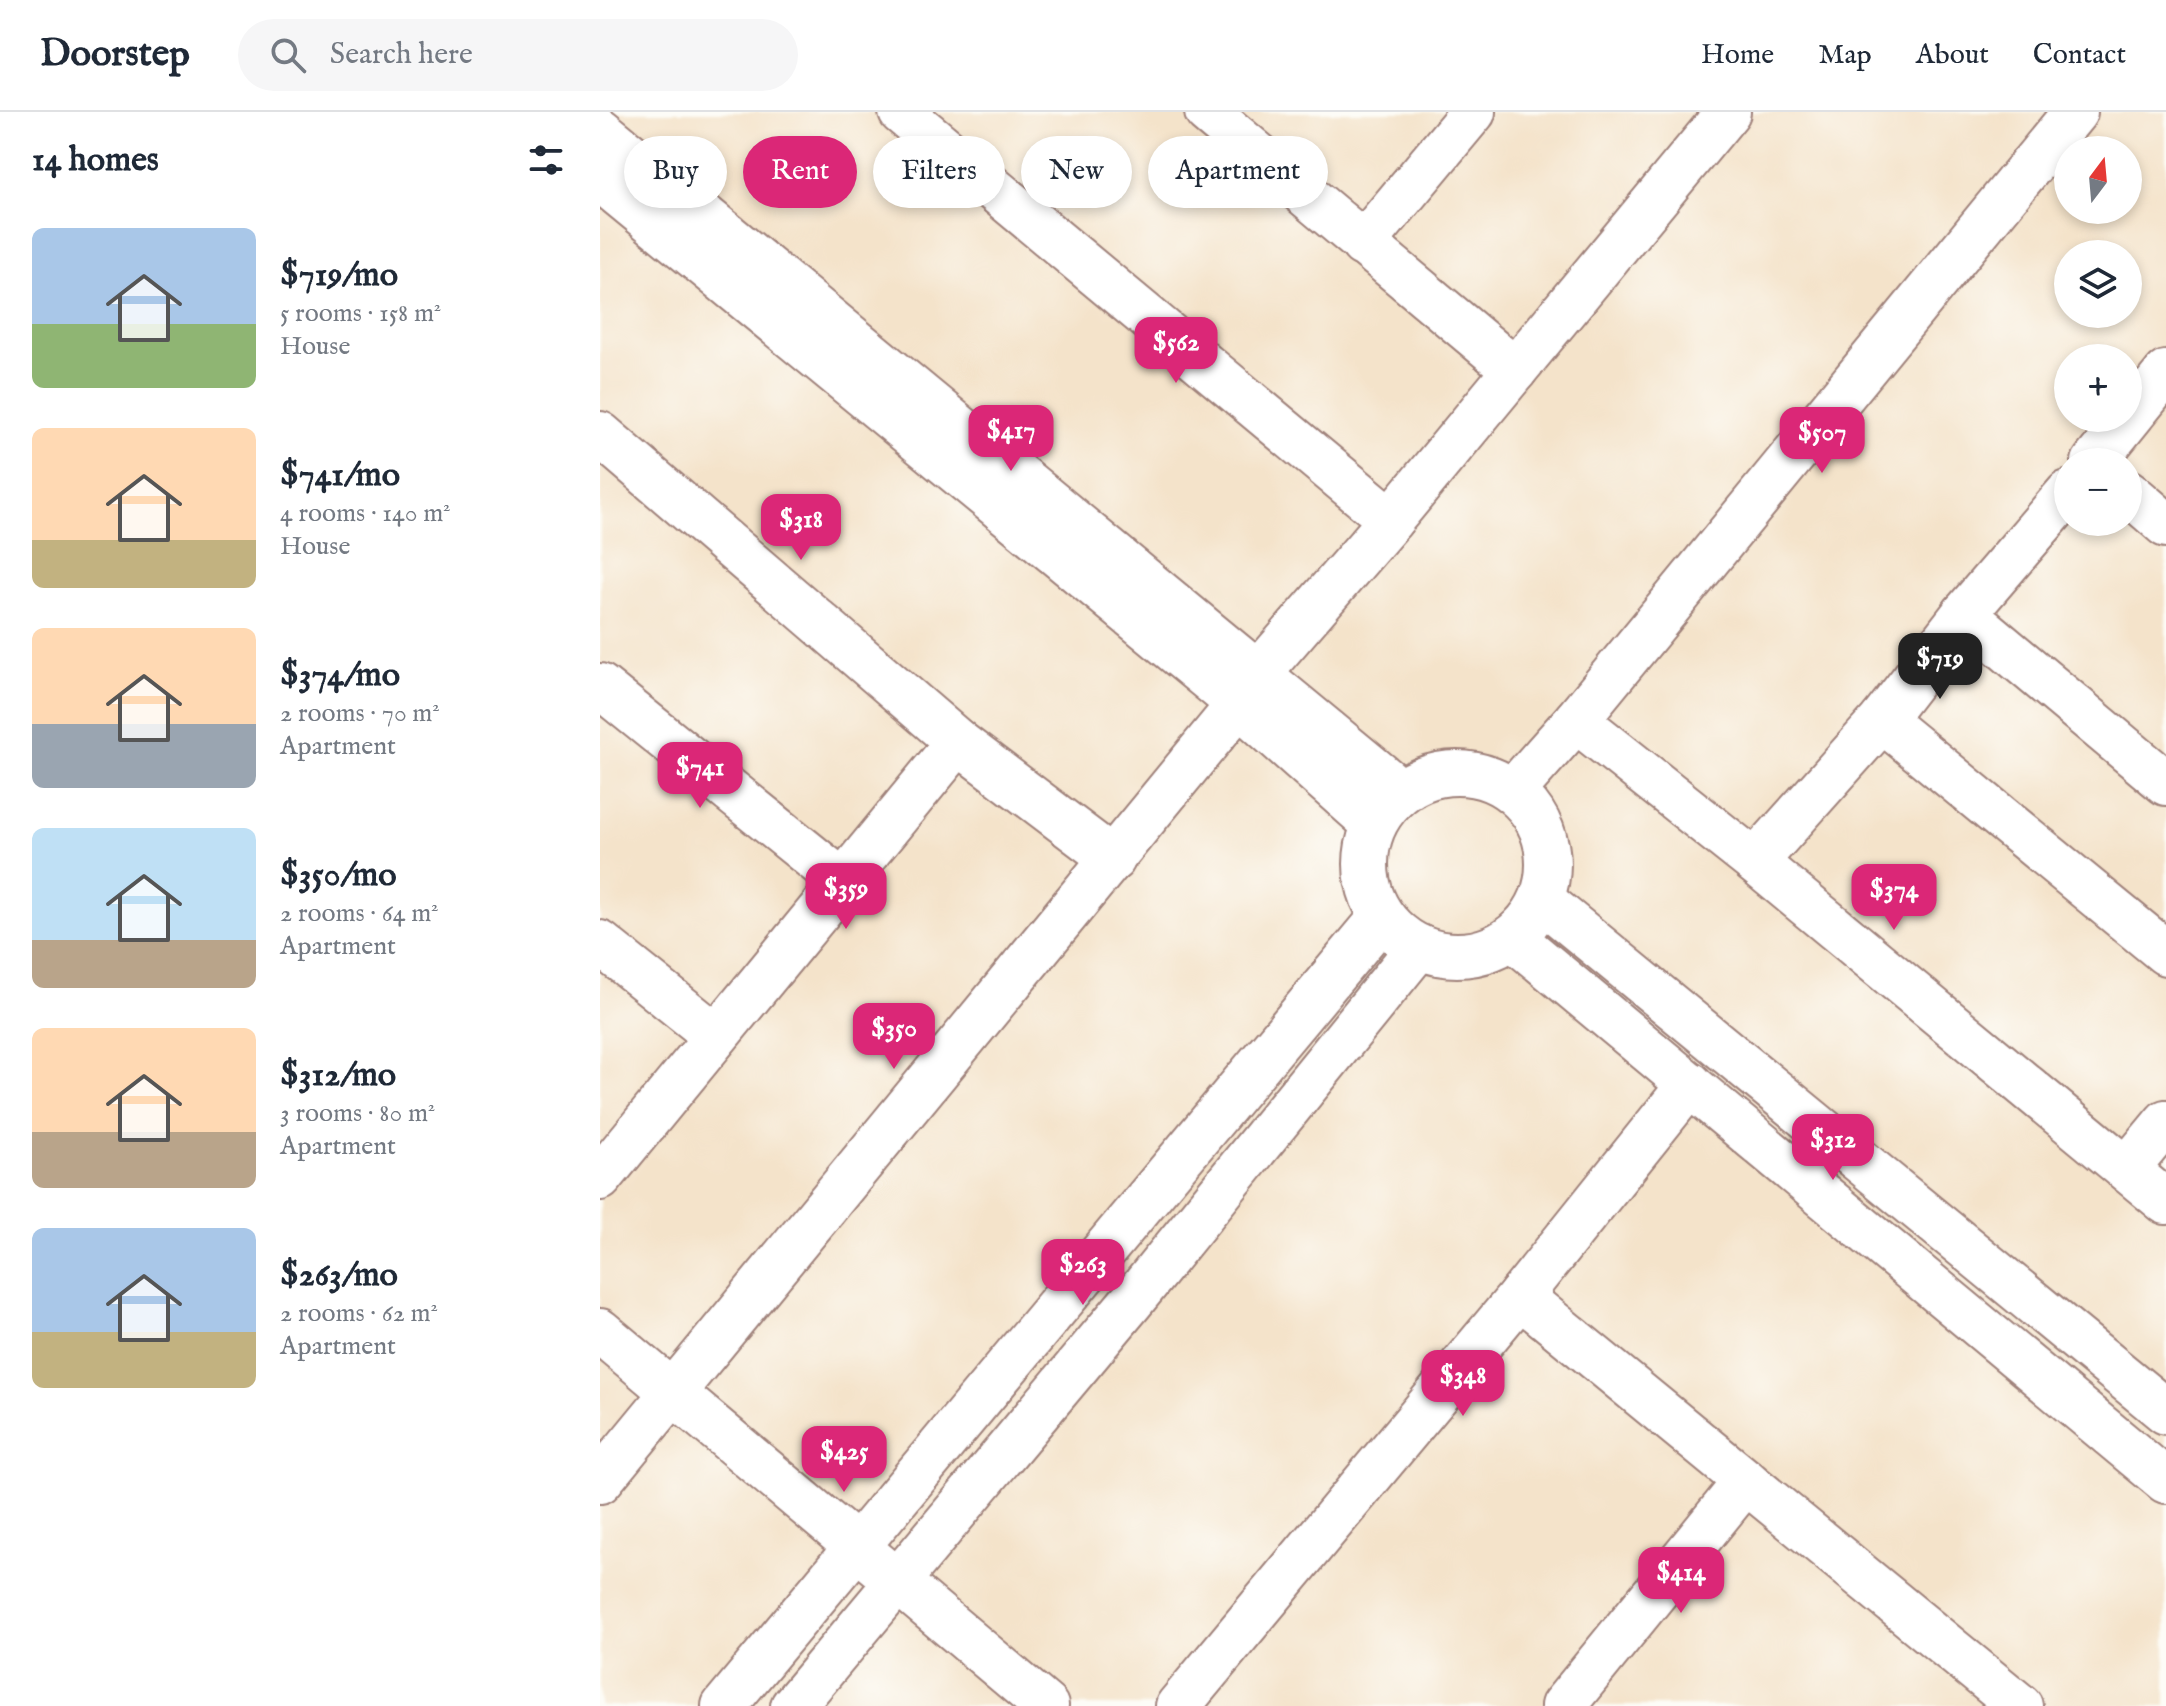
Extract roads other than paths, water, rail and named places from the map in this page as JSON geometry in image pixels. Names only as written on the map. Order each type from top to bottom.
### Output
[{"type":"street","points":[[901,112],[1391,520]]},
{"type":"street","points":[[1363,244],[1473,112]]},
{"type":"street","points":[[600,1481],[1113,859],[1249,689],[1728,112]]},
{"type":"street","points":[[1513,791],[1576,720],[2075,112]]},
{"type":"street","points":[[1214,114],[1363,244],[1515,370]]},
{"type":"street","points":[[600,130],[1387,808]]},
{"type":"street","points":[[600,179],[1249,689]]},
{"type":"street","points":[[2105,448],[2166,373]]},
{"type":"street","points":[[600,434],[958,742],[1113,859]]},
{"type":"street","points":[[2142,504],[2166,525]]},
{"type":"street","points":[[1755,862],[1882,720],[1964,614],[2054,509]]},
{"type":"street","points":[[1964,614],[2166,783]]},
{"type":"street","points":[[600,686],[843,882]]},
{"type":"street","points":[[1576,720],[1755,862],[2166,1202]]},
{"type":"street","points":[[1882,720],[2166,953]]},
{"type":"street","points":[[600,1178],[958,742]]},
{"type":"street","points":[[1456,772],[1487,777],[1513,791],[1531,808],[1542,829],[1548,852],[1548,876],[1542,900],[1529,920],[1512,937],[1491,949],[1467,955],[1442,954],[1405,939],[1382,917],[1371,895],[1365,872],[1367,847],[1387,808],[1427,777],[1456,772]]},
{"type":"street","points":[[1542,900],[2166,1412]]},
{"type":"street","points":[[724,1706],[1382,917]]},
{"type":"street","points":[[1512,937],[2166,1481]]},
{"type":"street","points":[[600,943],[716,1036]]},
{"type":"street","points":[[793,1706],[1132,1301],[1419,947]]},
{"type":"street","points":[[1178,1706],[1520,1296],[1690,1084]]},
{"type":"street","points":[[2127,1169],[2166,1122]]},
{"type":"street","points":[[1861,1226],[1896,1189]]},
{"type":"street","points":[[1520,1296],[2020,1706]]},
{"type":"street","points":[[600,1331],[1046,1706]]},
{"type":"street","points":[[1563,1706],[1746,1481]]}]
